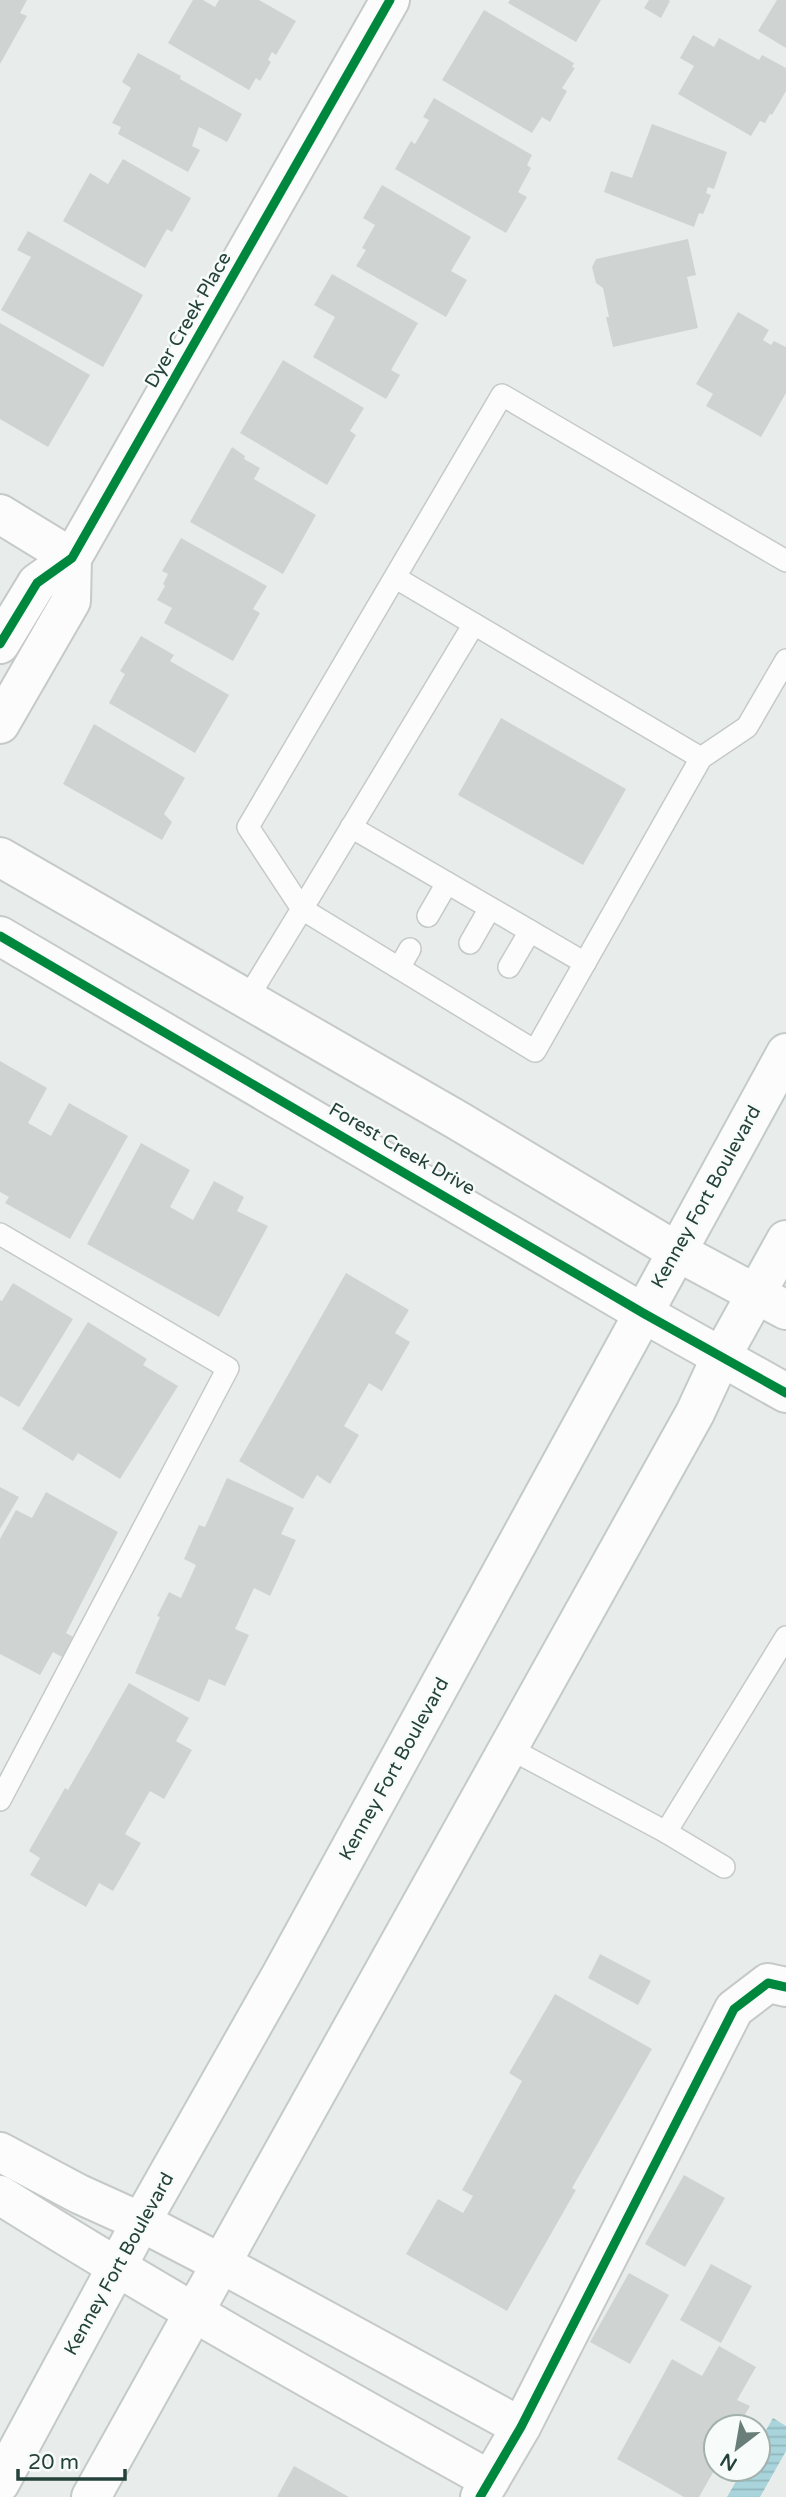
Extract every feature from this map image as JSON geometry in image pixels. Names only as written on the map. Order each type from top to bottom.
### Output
[{"type":"street","name":"Dyer Creek Place","points":[[0,644],[37,583],[72,558],[390,0]]},
{"type":"street","points":[[0,514],[72,558]]},
{"type":"street","name":"Dyer Creek Place","points":[[0,724],[71,601],[72,558]]},
{"type":"street","points":[[0,857],[677,1251],[771,1301]]},
{"type":"street","name":"Forest Creek Drive","points":[[0,936],[643,1313],[786,1393]]},
{"type":"street","name":"Kenney Fort Boulevard","points":[[0,2483],[141,2222],[281,1975],[786,1053]]},
{"type":"street","points":[[91,2497],[695,1413],[720,1357],[771,1301],[786,1240]]},
{"type":"street","points":[[0,2195],[116,2268],[485,2488],[521,2427],[734,2009],[768,1983],[786,1987]]},
{"type":"street","points":[[0,2152],[220,2263],[521,2427]]},
{"type":"lane","points":[[786,561],[502,395],[248,827],[302,909],[399,968],[446,984],[485,1008],[535,1051],[701,758],[747,727],[786,660]]},
{"type":"lane","points":[[396,578],[701,758]]},
{"type":"lane","points":[[247,999],[474,624]]},
{"type":"lane","points":[[352,827],[585,963]]},
{"type":"lane","points":[[428,916],[447,883]]},
{"type":"lane","points":[[470,943],[490,908]]},
{"type":"lane","points":[[509,967],[530,931]]},
{"type":"lane","points":[[399,968],[410,949]]},
{"type":"lane","points":[[0,1234],[228,1368],[0,1800]]},
{"type":"lane","points":[[666,1832],[786,1637]]},
{"type":"lane","points":[[507,1747],[666,1832],[724,1867]]},
{"type":"water","points":[[772,2420],[786,2426],[786,2451],[772,2476]]},
{"type":"water","points":[[735,2483],[768,2483],[760,2497],[727,2497]]},
{"type":"building","points":[[0,0],[27,0],[20,13],[27,16],[0,64]]},
{"type":"building","points":[[193,0],[203,0],[215,7],[219,0],[259,0],[296,21],[276,55],[272,52],[268,60],[271,62],[260,81],[256,78],[249,90],[168,43]]},
{"type":"building","points":[[510,0],[601,0],[576,42],[508,3]]},
{"type":"building","points":[[649,0],[670,1],[661,18],[644,8]]},
{"type":"building","points":[[777,0],[786,0],[786,48],[758,31]]},
{"type":"building","points":[[484,10],[574,63],[572,67],[575,68],[562,88],[567,91],[550,122],[542,117],[532,133],[442,80]]},
{"type":"building","points":[[693,35],[714,47],[719,38],[759,60],[762,55],[786,68],[786,91],[772,115],[770,114],[765,123],[760,121],[751,136],[678,94],[694,66],[680,58]]},
{"type":"building","points":[[138,53],[242,114],[227,142],[199,127],[192,146],[200,150],[188,172],[118,134],[121,127],[112,123],[131,88],[122,82]]},
{"type":"building","points":[[434,98],[532,155],[527,165],[531,168],[518,192],[527,197],[506,233],[395,169],[411,141],[415,144],[429,120],[423,117]]},
{"type":"building","points":[[652,124],[727,152],[714,189],[708,187],[706,193],[711,195],[703,214],[699,213],[694,227],[604,192],[611,171],[632,178]]},
{"type":"building","points":[[123,159],[191,198],[172,232],[167,229],[145,268],[63,221],[90,173],[108,184]]},
{"type":"building","points":[[382,185],[471,237],[451,271],[467,280],[446,317],[356,266],[366,250],[362,248],[375,225],[363,218]]},
{"type":"building","points":[[28,231],[143,295],[103,367],[1,310],[31,257],[17,250]]},
{"type":"building","points":[[688,239],[696,275],[687,277],[698,328],[613,347],[603,288],[596,283],[592,267],[596,259]]},
{"type":"building","points":[[332,274],[418,323],[391,370],[400,375],[386,399],[313,357],[335,317],[314,305]]},
{"type":"building","points":[[738,312],[769,330],[763,340],[771,345],[774,341],[786,347],[786,393],[761,437],[706,406],[713,394],[696,384]]},
{"type":"building","points":[[0,323],[90,375],[48,447],[0,419]]},
{"type":"building","points":[[283,360],[364,408],[350,431],[356,435],[327,485],[240,433]]},
{"type":"building","points":[[232,447],[245,456],[244,459],[260,468],[254,479],[316,515],[283,574],[190,522]]},
{"type":"building","points":[[181,538],[267,586],[253,609],[260,613],[233,661],[164,623],[172,608],[157,600],[168,574],[162,571]]},
{"type":"building","points":[[141,636],[174,655],[170,661],[229,695],[195,753],[109,703],[125,674],[120,671]]},
{"type":"building","points":[[501,718],[626,789],[583,865],[458,795]]},
{"type":"building","points":[[94,724],[185,778],[164,814],[172,822],[162,840],[63,784]]},
{"type":"building","points":[[0,1061],[47,1088],[28,1123],[51,1136],[69,1103],[128,1136],[70,1239],[5,1203],[9,1197],[0,1192]]},
{"type":"building","points":[[141,1143],[190,1170],[170,1207],[193,1220],[214,1181],[244,1197],[237,1211],[268,1226],[219,1317],[87,1244]]},
{"type":"building","points":[[346,1273],[409,1310],[395,1333],[410,1342],[382,1391],[369,1383],[344,1426],[359,1435],[330,1484],[317,1475],[303,1499],[239,1461]]},
{"type":"building","points":[[13,1283],[73,1319],[19,1407],[0,1396],[0,1300],[2,1301]]},
{"type":"building","points":[[88,1322],[147,1359],[143,1365],[178,1386],[120,1479],[78,1453],[73,1461],[22,1429]]},
{"type":"building","points":[[227,1478],[294,1508],[281,1534],[296,1540],[270,1596],[254,1588],[235,1629],[249,1635],[225,1686],[209,1679],[199,1702],[135,1673],[169,1592],[181,1598],[196,1565],[184,1559],[199,1525],[205,1527]]},
{"type":"building","points":[[0,1487],[19,1497],[0,1529]]},
{"type":"building","points":[[46,1492],[118,1532],[66,1633],[75,1638],[64,1658],[53,1652],[40,1675],[0,1654],[0,1539],[16,1510],[32,1518]]},
{"type":"building","points":[[129,1683],[189,1718],[176,1741],[192,1750],[164,1799],[150,1791],[125,1834],[141,1843],[113,1891],[99,1883],[86,1907],[30,1875],[40,1858],[29,1851],[65,1788],[68,1790]]},
{"type":"building","points":[[600,1954],[651,1981],[638,2005],[588,1978]]},
{"type":"building","points":[[555,1994],[652,2049],[572,2188],[576,2190],[507,2311],[406,2254],[438,2199],[463,2213],[473,2196],[462,2190],[522,2081],[509,2073]]},
{"type":"building","points":[[684,2175],[725,2198],[685,2267],[645,2244]]},
{"type":"building","points":[[711,2264],[752,2286],[721,2343],[680,2320]]},
{"type":"building","points":[[629,2273],[669,2295],[630,2364],[590,2342]]},
{"type":"building","points":[[719,2346],[756,2367],[737,2400],[750,2406],[746,2413],[702,2413],[702,2483],[707,2483],[699,2497],[684,2497],[617,2459],[672,2359],[702,2376]]},
{"type":"building","points":[[294,2466],[349,2497],[277,2497]]},
{"type":"cycle path","points":[[0,644],[37,583],[72,558],[390,0]]},
{"type":"cycle path","points":[[0,936],[643,1313],[786,1393]]},
{"type":"cycle path","points":[[480,2497],[521,2427],[734,2009],[768,1983],[786,1987]]}]
